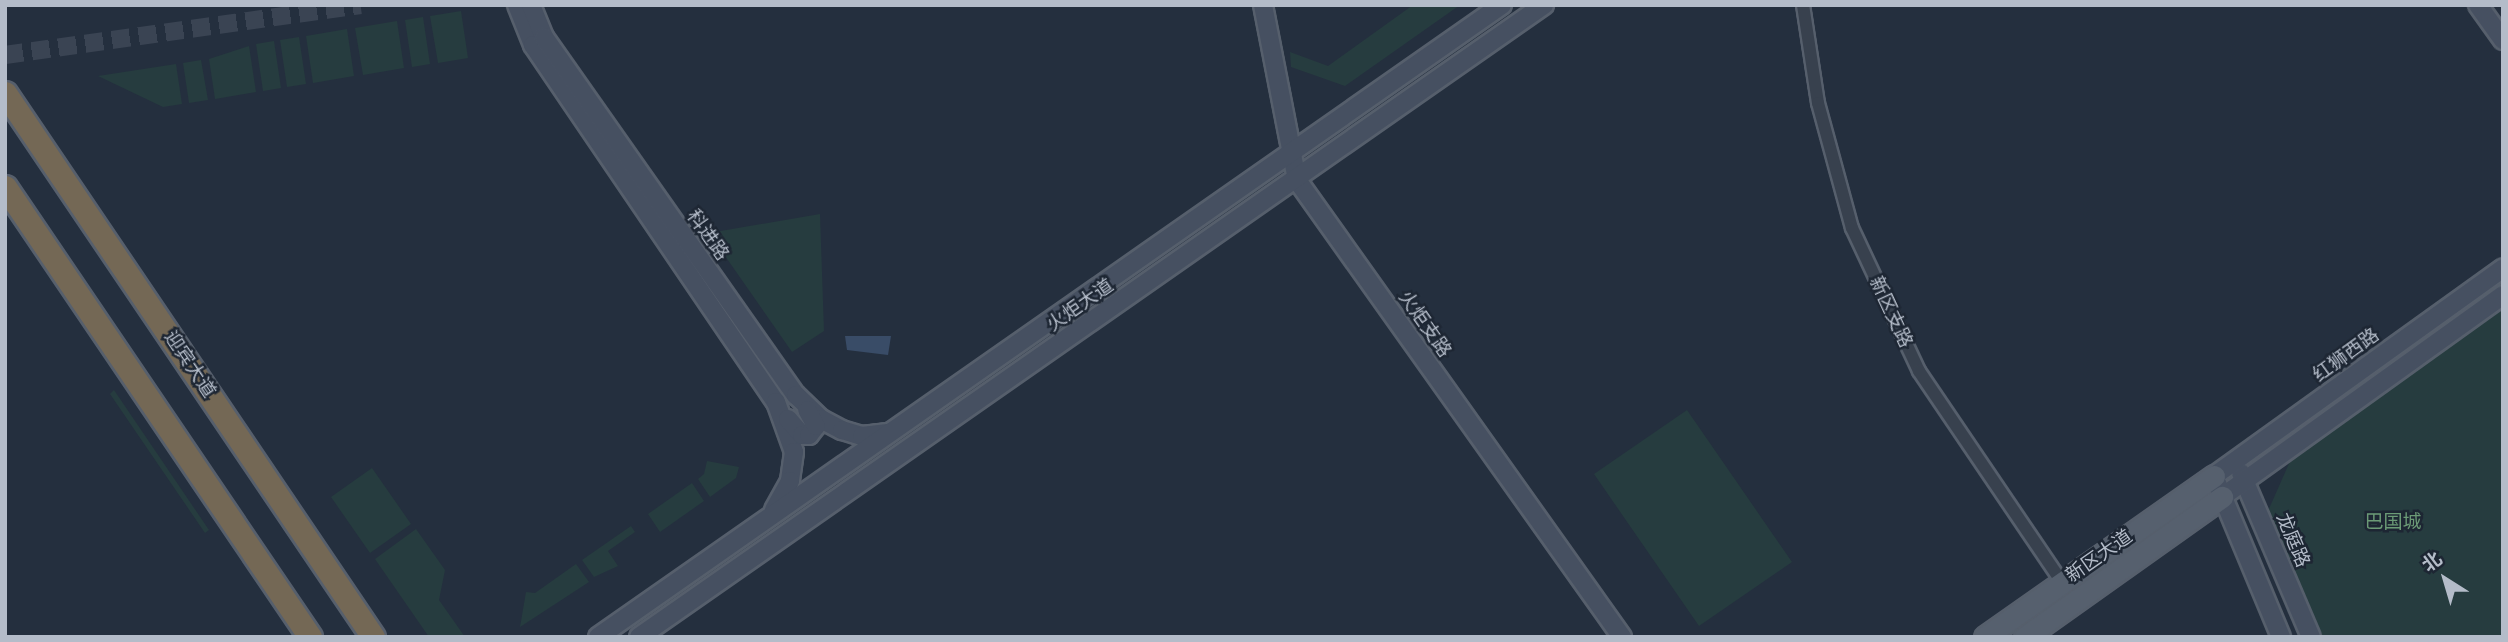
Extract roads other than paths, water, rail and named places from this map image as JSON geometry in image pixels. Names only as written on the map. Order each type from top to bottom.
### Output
[{"type":"highway","name":"迎宾大道","points":[[5,93],[369,633]]},
{"type":"highway","points":[[5,187],[306,633]]},
{"type":"main road","points":[[517,5],[533,45],[776,402],[806,436],[816,426],[803,403]]},
{"type":"main road","name":"科进路","points":[[531,5],[544,37],[803,403],[821,419],[852,434],[891,432]]},
{"type":"main road","name":"火炬支路","points":[[1263,5],[1297,180],[1622,637]]},
{"type":"main road","name":"火炬大道","points":[[598,637],[1502,5]]},
{"type":"main road","name":"火炬大道","points":[[639,637],[1544,5]]},
{"type":"main road","points":[[2478,5],[2503,40]]},
{"type":"main road","name":"红狮西路","points":[[2214,476],[2503,268]]},
{"type":"main road","points":[[2222,496],[2503,295]]},
{"type":"main road","points":[[769,518],[785,494],[793,467],[791,438],[776,402]]},
{"type":"main road","name":"龙庭路","points":[[2235,460],[2311,637]]},
{"type":"main road","points":[[2214,476],[2281,637]]},
{"type":"main road","name":"新区大道","points":[[1985,637],[2214,476]]},
{"type":"main road","name":"新区大道","points":[[2025,637],[2222,496]]},
{"type":"street","name":"新区支路","points":[[1803,5],[1818,103],[1852,228],[1919,371],[2062,582]]},
{"type":"water","points":[[845,336],[891,336],[888,355],[847,350]]},
{"type":"tunnel","points":[[5,55],[360,5]]},
{"type":"park label","name":"巴国城","points":[[2393,522]]}]
